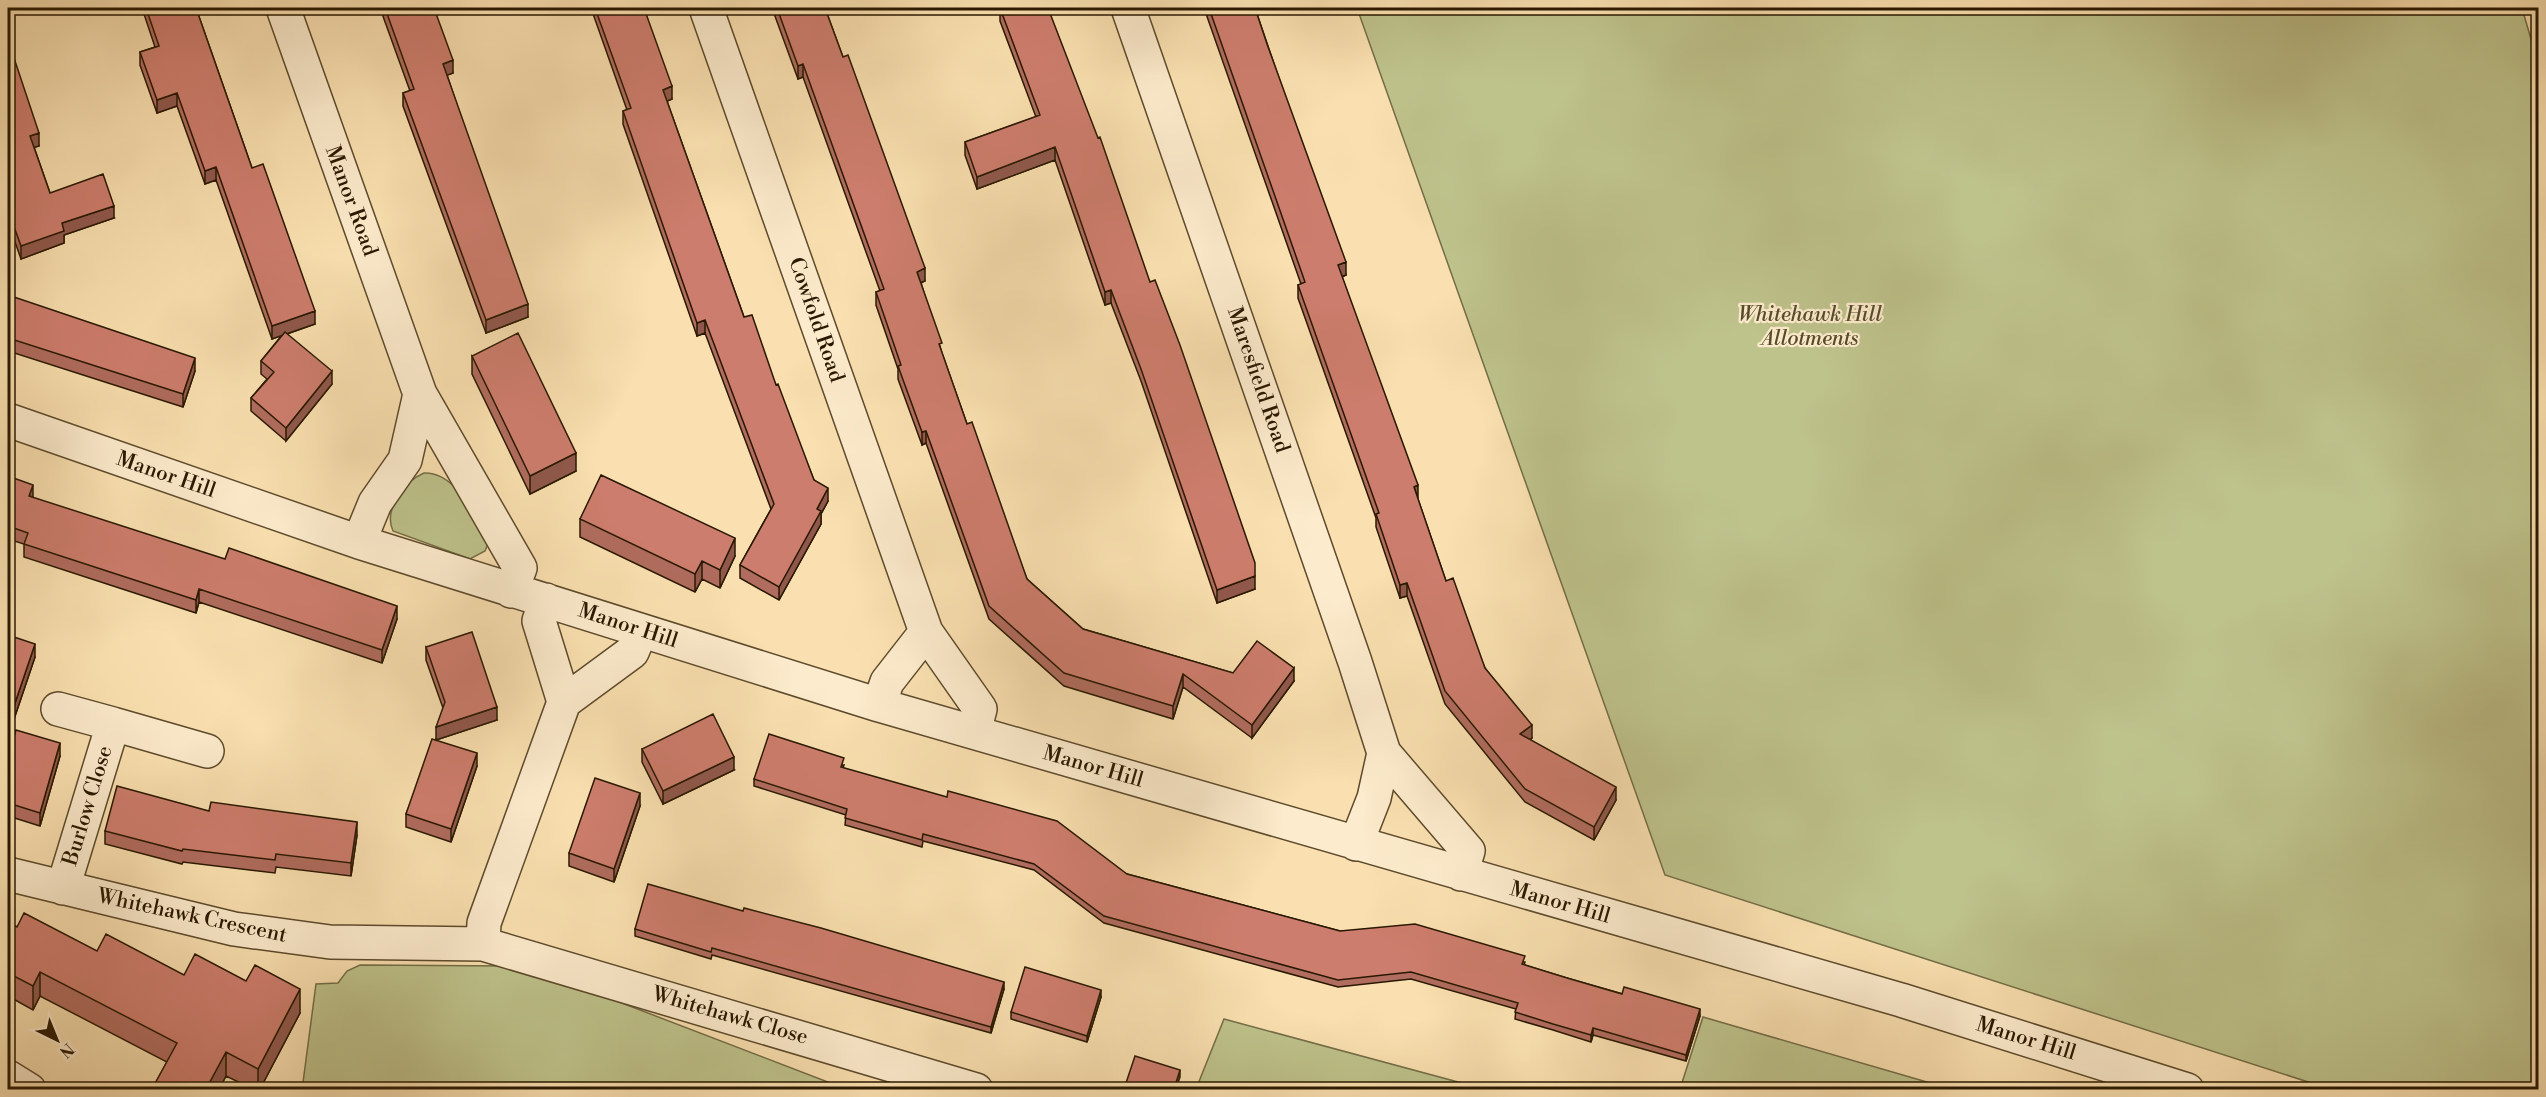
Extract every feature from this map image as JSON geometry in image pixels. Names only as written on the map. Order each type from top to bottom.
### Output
[{"type":"street","name":"Manor Road","points":[[283,8],[420,394],[520,568],[511,591]]},
{"type":"street","name":"Cowfold Road","points":[[706,8],[926,632],[980,709],[974,732]]},
{"type":"street","name":"Maresfield Road","points":[[1128,8],[1384,753],[1468,851],[1461,874]]},
{"type":"street","points":[[359,542],[375,503],[405,460],[420,394]]},
{"type":"street","name":"Manor Hill","points":[[8,420],[359,542],[879,705],[1901,1000],[2187,1089]]},
{"type":"street","points":[[546,600],[539,621],[564,702]]},
{"type":"street","points":[[483,944],[484,923],[564,702],[632,652],[640,631]]},
{"type":"street","points":[[879,705],[887,682],[926,632]]},
{"type":"street","name":"Burlow Close","points":[[58,709],[207,751]]},
{"type":"street","name":"Burlow Close","points":[[63,888],[113,724]]},
{"type":"street","points":[[1356,844],[1374,798],[1384,753]]},
{"type":"street","name":"Whitehawk Crescent","points":[[8,874],[234,929],[292,938],[330,942],[483,944]]},
{"type":"street","name":"Whitehawk Close","points":[[483,944],[976,1089]]},
{"type":"street","points":[[8,1077],[29,1089]]},
{"type":"green space","name":"Whitehawk Hill Allotments","points":[[1357,8],[2522,8],[2533,46],[2538,44],[2538,1089],[2330,1089],[1665,875]]},
{"type":"green space","points":[[424,473],[435,474],[445,479],[462,496],[487,536],[485,551],[470,559],[393,531],[391,514],[393,505],[403,489]]},
{"type":"green space","points":[[360,965],[512,966],[541,972],[846,1089],[302,1090],[316,984],[338,983],[347,971]]},
{"type":"green space","points":[[1703,1017],[1951,1089],[1680,1089]]},
{"type":"green space","points":[[1224,1019],[1484,1089],[1196,1089]]},
{"type":"building","points":[[146,8],[196,8],[252,168],[263,164],[315,311],[272,326],[216,167],[205,171],[177,93],[157,100],[140,52],[159,46]]},
{"type":"building","points":[[385,8],[434,8],[453,60],[443,64],[528,304],[486,320],[403,93],[414,89]]},
{"type":"building","points":[[595,8],[644,8],[672,86],[663,90],[744,317],[752,315],[776,385],[778,384],[814,480],[828,488],[817,509],[821,511],[779,587],[740,565],[774,504],[705,320],[697,323],[623,111],[631,108]]},
{"type":"building","points":[[777,8],[825,8],[843,57],[848,55],[925,268],[917,272],[942,343],[939,344],[967,424],[972,422],[1027,579],[1083,629],[1233,673],[1257,641],[1294,668],[1252,725],[1183,674],[1173,706],[1064,673],[989,606],[926,431],[922,432],[898,366],[901,365],[876,292],[884,289],[803,64],[798,66]]},
{"type":"building","points":[[1000,8],[1048,8],[1098,138],[1100,137],[1150,282],[1155,280],[1180,345],[1255,563],[1255,576],[1217,590],[1141,369],[1111,290],[1105,292],[1055,147],[977,177],[965,142],[1040,115]]},
{"type":"building","points":[[1209,8],[1255,8],[1346,262],[1338,265],[1418,485],[1414,487],[1446,581],[1453,578],[1485,668],[1532,725],[1520,734],[1616,787],[1594,827],[1525,789],[1445,691],[1407,583],[1400,585],[1376,514],[1379,513],[1298,285],[1305,282]]},
{"type":"building","points":[[8,40],[39,133],[30,136],[50,193],[103,174],[114,206],[62,223],[64,231],[21,246],[8,210]]},
{"type":"building","points":[[8,295],[195,358],[183,394],[8,338]]},
{"type":"building","points":[[285,332],[332,371],[286,428],[251,398],[274,372],[261,361]]},
{"type":"building","points":[[518,333],[576,453],[530,476],[472,356]]},
{"type":"building","points":[[601,475],[735,538],[720,570],[702,561],[695,574],[580,519]]},
{"type":"building","points":[[8,476],[33,485],[29,496],[225,559],[229,548],[397,606],[382,650],[199,589],[196,600],[24,544],[28,533],[8,526]]},
{"type":"building","points":[[472,632],[497,707],[436,727],[445,702],[426,647]]},
{"type":"building","points":[[8,635],[35,644],[12,712],[8,711]]},
{"type":"building","points":[[713,714],[734,757],[663,791],[642,749]]},
{"type":"building","points":[[16,730],[60,743],[40,813],[8,803],[8,758]]},
{"type":"building","points":[[769,734],[844,758],[841,767],[947,797],[948,791],[1057,821],[1127,874],[1340,931],[1415,924],[1525,956],[1522,964],[1567,978],[1622,994],[1624,987],[1700,1009],[1686,1055],[1593,1028],[1591,1035],[1553,1024],[1515,1012],[1518,1003],[1411,972],[1338,980],[1104,916],[1034,864],[923,834],[922,840],[845,818],[847,809],[754,779]]},
{"type":"building","points":[[432,739],[477,753],[451,829],[406,814]]},
{"type":"building","points":[[595,778],[640,793],[614,869],[569,853]]},
{"type":"building","points":[[117,786],[209,811],[211,802],[357,822],[351,863],[276,854],[275,860],[183,849],[182,851],[105,831]]},
{"type":"building","points":[[648,884],[743,911],[744,908],[821,928],[1004,982],[991,1027],[712,948],[711,952],[635,929]]},
{"type":"building","points":[[24,913],[97,951],[106,934],[184,975],[195,954],[246,981],[255,965],[300,989],[258,1069],[226,1052],[206,1089],[152,1089],[177,1043],[40,972],[33,986],[8,973],[8,922],[17,927]]},
{"type":"building","points":[[1025,967],[1101,990],[1087,1036],[1011,1012]]},
{"type":"building","points":[[1135,1056],[1180,1070],[1174,1089],[1124,1089]]}]
